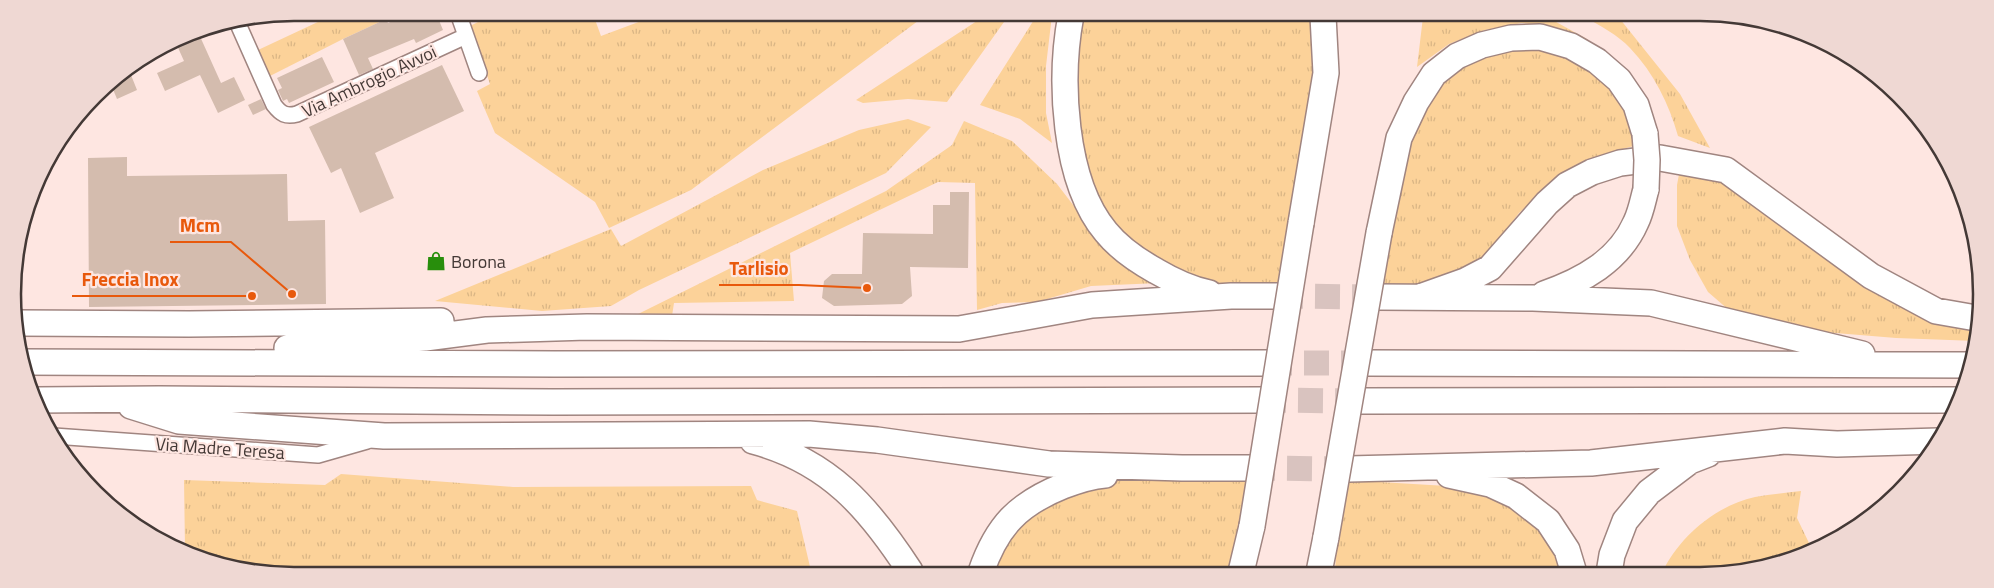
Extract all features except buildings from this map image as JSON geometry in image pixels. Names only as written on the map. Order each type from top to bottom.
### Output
[{"type":"highway","points":[[1069,21],[1066,39],[1065,102],[1070,151],[1084,195],[1105,231],[1137,260],[1172,280],[1196,290],[1231,296]]},
{"type":"highway","points":[[1242,567],[1252,526],[1326,73],[1323,21]]},
{"type":"highway","points":[[1321,567],[1379,233],[1399,138],[1416,102],[1434,74],[1458,56],[1482,45],[1511,38],[1540,38],[1571,46],[1597,61],[1619,80],[1636,106],[1646,134],[1646,189],[1636,223],[1619,248],[1597,270],[1576,282],[1533,298]]},
{"type":"highway","points":[[1420,297],[1465,281],[1490,268],[1547,203],[1567,185],[1592,172],[1620,163],[1660,158],[1726,170],[1871,276],[1936,311],[1971,317]]},
{"type":"highway","points":[[152,362],[300,346],[425,338],[488,330],[587,328],[959,329],[1092,305],[1231,296],[1278,296]]},
{"type":"highway","points":[[1377,297],[1533,298],[1650,303],[1903,365]]},
{"type":"highway","points":[[23,323],[199,324],[448,321],[488,330]]},
{"type":"highway","points":[[30,362],[555,364],[1267,363]]},
{"type":"highway","points":[[1366,363],[1963,365]]},
{"type":"highway","points":[[43,400],[112,401],[159,399],[563,402],[1261,400]]},
{"type":"highway","points":[[1360,400],[1951,400]]},
{"type":"highway","points":[[112,401],[179,421],[384,436],[808,434],[1049,464],[1250,468]]},
{"type":"highway","points":[[727,434],[775,447],[817,468],[838,482],[870,515],[907,567]]},
{"type":"highway","points":[[1349,469],[1487,464],[1591,464],[1785,441],[1837,444],[1930,441]]},
{"type":"highway","points":[[1610,567],[1612,555],[1625,521],[1650,492],[1690,461],[1726,447]]},
{"type":"highway","points":[[982,567],[994,540],[1012,516],[1039,495],[1072,482],[1101,475],[1182,468]]},
{"type":"highway","points":[[1382,469],[1444,474],[1490,484],[1516,496],[1548,521],[1568,550],[1572,567]]},
{"type":"street","points":[[461,21],[479,73]]},
{"type":"street","name":"Via Ambrogio Avvoi","points":[[239,27],[274,105],[279,112],[288,116],[297,114],[466,36]]},
{"type":"street","name":"Via Madre Teresa","points":[[62,437],[318,455],[384,436]]},
{"type":"green space","points":[[320,21],[382,21],[270,76],[258,50]]},
{"type":"green space","points":[[480,21],[596,21],[601,36],[641,21],[918,21],[691,190],[609,228],[595,202],[495,133],[477,91],[490,84],[470,26]]},
{"type":"green space","points":[[977,21],[1005,21],[947,102],[908,99],[863,103],[856,100]]},
{"type":"green space","points":[[1033,21],[1051,21],[1046,66],[1046,113],[1052,143],[1020,119],[980,105]]},
{"type":"green space","points":[[1077,21],[1312,21],[1313,83],[1280,286],[1225,285],[1202,281],[1137,248],[1111,223],[1093,191],[1074,102]]},
{"type":"green space","points":[[1423,21],[1554,21],[1587,39],[1610,60],[1558,29],[1522,23],[1485,30],[1449,44],[1417,67]]},
{"type":"green space","points":[[1592,21],[1622,21],[1680,94],[1710,148],[1678,136],[1670,112],[1653,78],[1630,48],[1609,31]]},
{"type":"green space","points":[[1517,46],[1549,50],[1579,60],[1603,77],[1623,102],[1637,145],[1591,158],[1552,183],[1519,213],[1488,254],[1464,270],[1428,283],[1380,287],[1393,179],[1426,94],[1485,51]]},
{"type":"green space","points":[[908,119],[931,127],[886,173],[639,290],[611,306],[542,311],[435,301],[611,229],[621,246],[763,170],[859,130]]},
{"type":"green space","points":[[964,121],[1012,141],[1057,184],[1087,223],[1159,283],[1091,286],[1037,302],[1002,303],[977,310],[975,183],[938,182],[790,253],[794,301],[674,303],[672,316],[632,317],[886,191],[952,145]]},
{"type":"green space","points":[[1680,169],[1721,181],[1971,322],[1969,341],[1896,338],[1811,331],[1730,311],[1708,292],[1690,260],[1677,226],[1677,185]]},
{"type":"green space","points":[[341,474],[513,487],[751,486],[757,500],[797,511],[810,567],[294,567],[241,562],[185,544],[184,480],[325,485]]},
{"type":"green space","points":[[1123,480],[1248,481],[1232,567],[992,567],[1013,526],[1088,484]]},
{"type":"green space","points":[[1346,480],[1464,487],[1490,495],[1531,520],[1549,540],[1560,567],[1335,567],[1337,539]]},
{"type":"green space","points":[[1801,491],[1797,518],[1809,544],[1753,562],[1718,566],[1665,567],[1678,547],[1688,536],[1712,516],[1740,501],[1772,494]]},
{"type":"tunnel","points":[[1278,296],[1377,297]]},
{"type":"tunnel","points":[[1267,363],[1366,363]]},
{"type":"tunnel","points":[[1261,400],[1360,401]]},
{"type":"tunnel","points":[[1250,468],[1349,469]]},
{"type":"place","name":"Borona","points":[[436,261]]},
{"type":"place","name":"Tarlisio","points":[[867,288]]},
{"type":"place","name":"Mcm","points":[[292,294]]},
{"type":"place","name":"Freccia Inox","points":[[252,296]]}]
